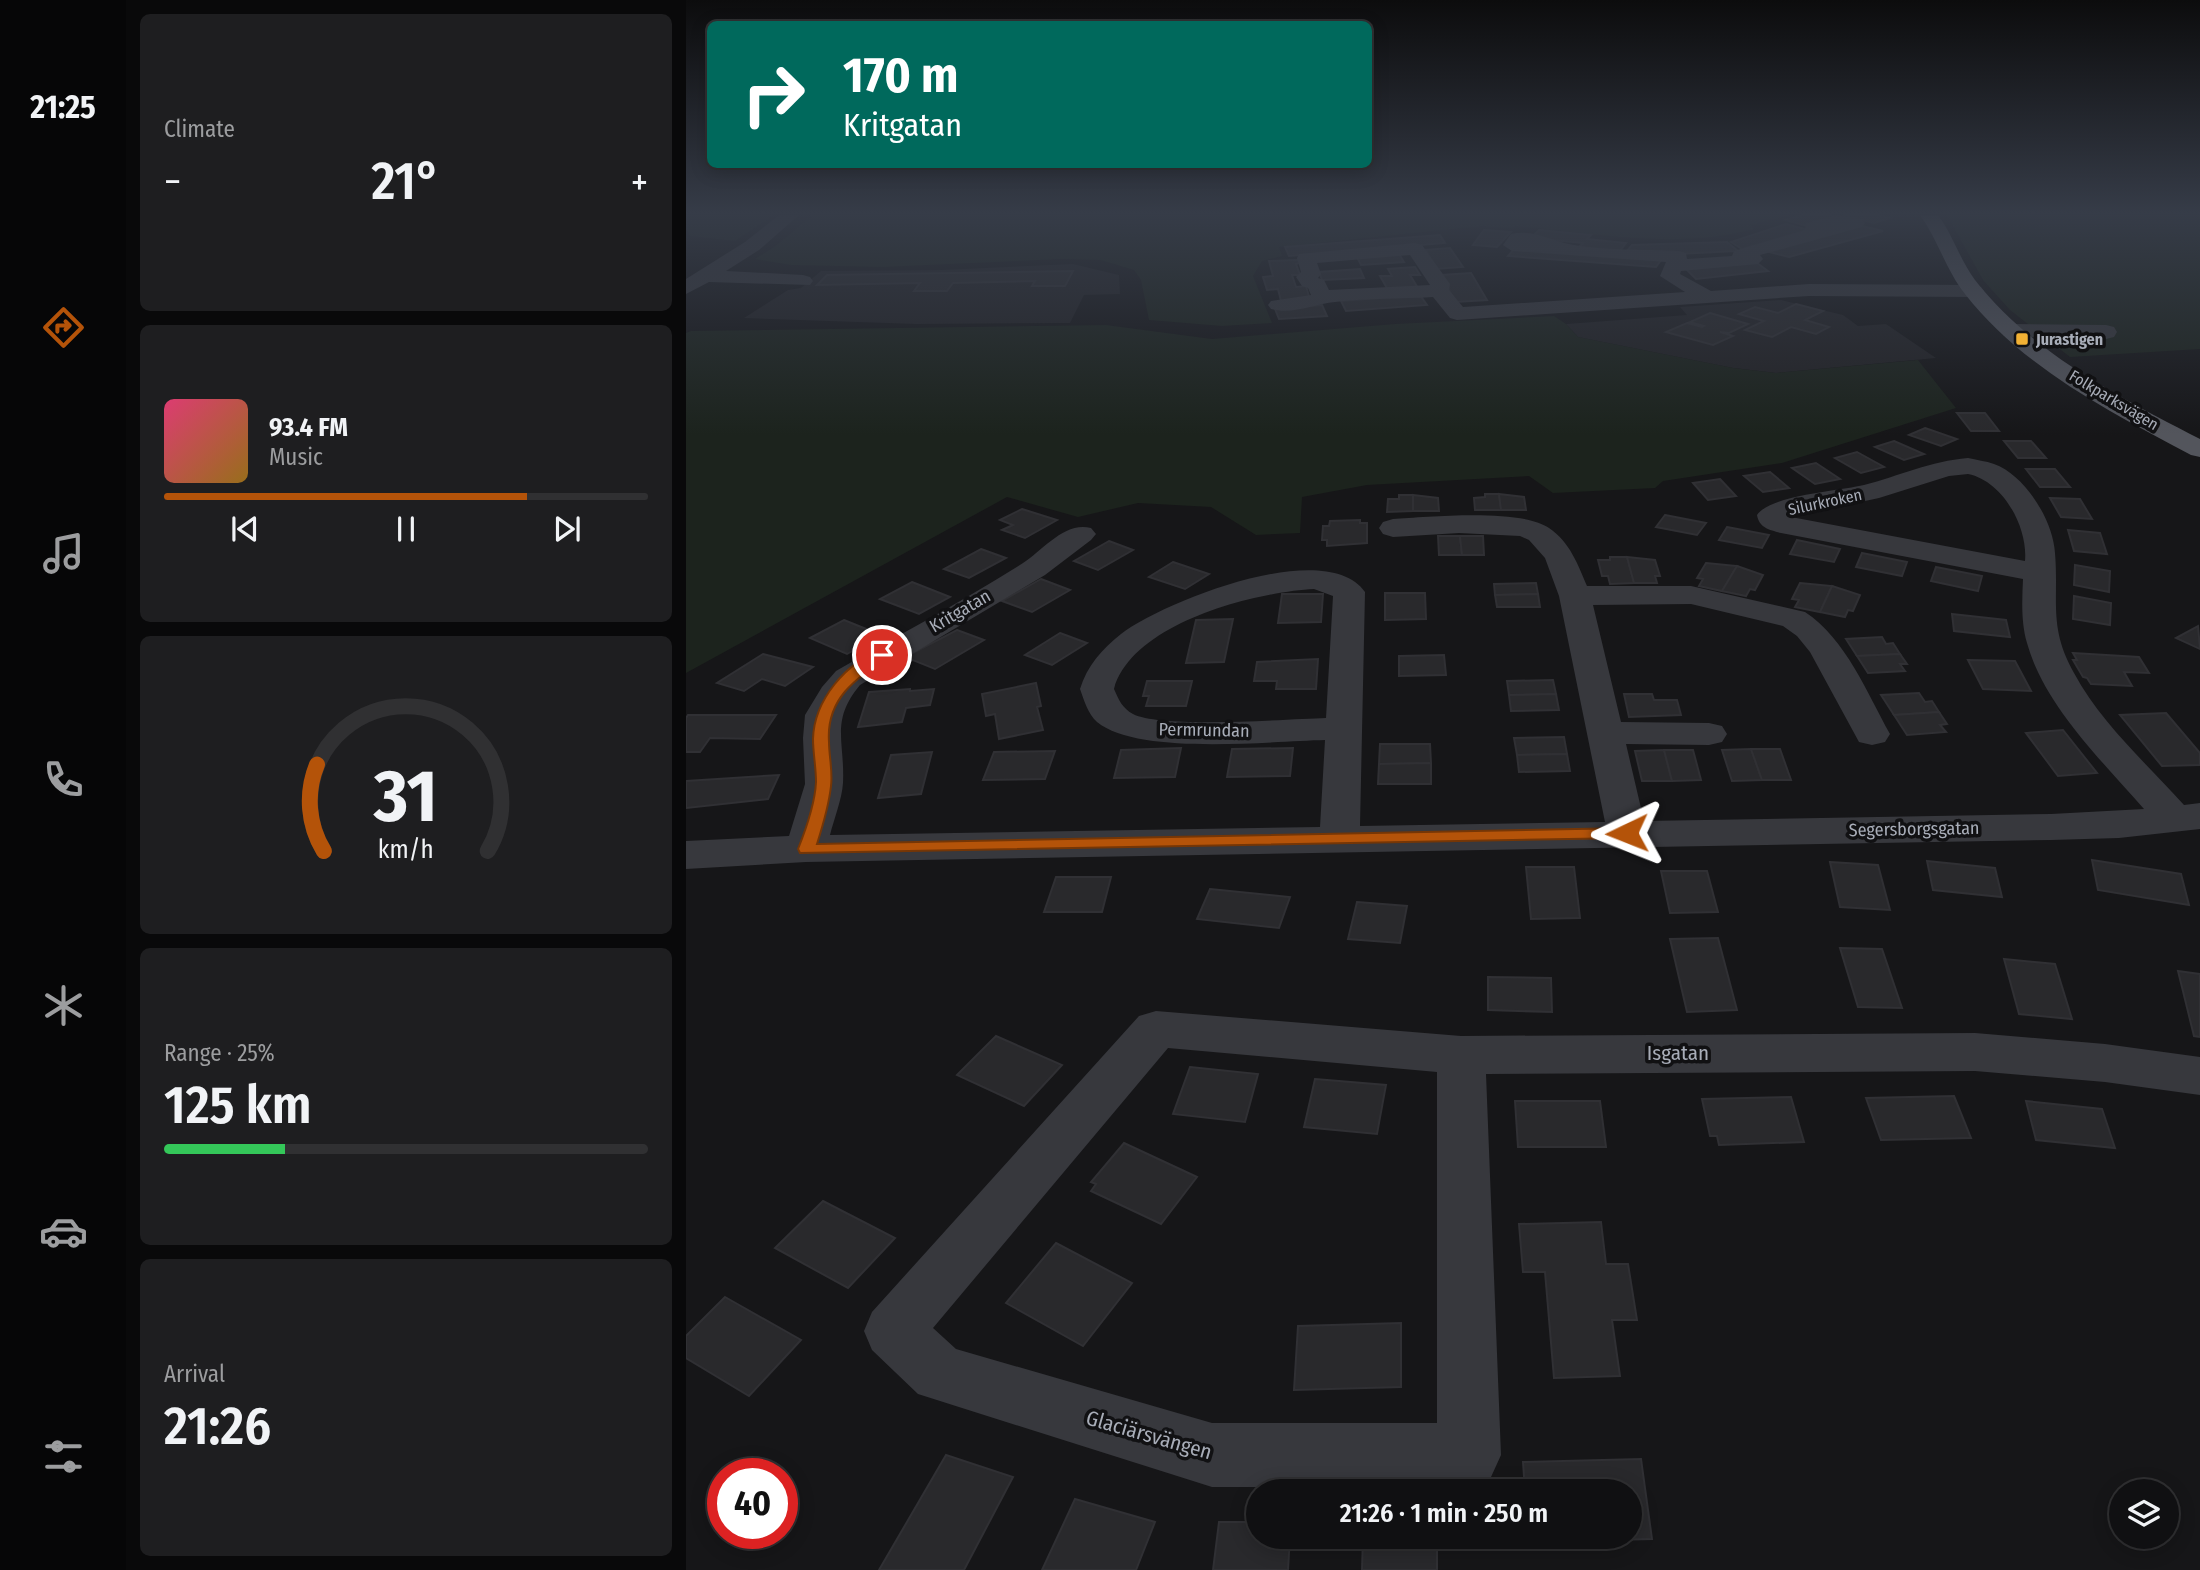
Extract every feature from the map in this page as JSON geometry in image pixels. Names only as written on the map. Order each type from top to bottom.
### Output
[{"type":"main road","name":"Folkparksvägen","points":[[1971,288],[2012,331],[2093,389],[2200,449]]},
{"type":"street","points":[[1317,288],[1321,291]]},
{"type":"street","points":[[1278,305],[1309,302],[1321,291],[1360,288]]},
{"type":"street","points":[[1397,288],[1439,291],[1457,314],[1809,290],[1974,292]]},
{"type":"street","points":[[1690,288],[1708,298]]},
{"type":"street","points":[[2012,331],[2106,332]]},
{"type":"street","name":"Silurkroken","points":[[2039,573],[1781,524],[1772,520],[1771,515],[1782,510],[1872,492],[1966,465],[1985,467],[2009,484],[2022,503],[2040,551],[2039,625],[2046,650],[2059,677],[2082,711],[2187,818]]},
{"type":"street","points":[[1393,528],[1459,524],[1526,528],[1539,534],[1563,561],[1575,596],[1627,833]]},
{"type":"street","name":"Kritgatan","points":[[806,849],[824,784],[821,738],[824,715],[834,694],[848,678],[1034,569],[1082,534]]},
{"type":"street","name":"Permrundan","points":[[1338,840],[1343,729],[1349,592],[1334,580],[1319,578],[1248,588],[1173,616],[1135,640],[1112,660],[1103,671],[1097,689],[1107,712],[1121,722],[1158,731],[1343,729]]},
{"type":"street","points":[[1575,596],[1691,595],[1794,619],[1809,629],[1825,649],[1872,734]]},
{"type":"street","points":[[1606,733],[1709,734]]},
{"type":"street","name":"Segersborgsgatan","points":[[686,855],[806,849],[2051,827],[2187,818]]},
{"type":"street","name":"Glaciärsvängen","points":[[1156,1029],[893,1331],[939,1373],[1212,1455],[1469,1455],[1461,1055]]},
{"type":"street","name":"Isgatan","points":[[1156,1029],[1461,1055],[1975,1052],[2105,1063],[2200,1076]]},
{"type":"shaded area","points":[[1120,288],[1120,294],[1084,295],[1070,323],[916,324],[744,318],[788,290]]},
{"type":"shaded area","points":[[1143,288],[1258,288],[1272,323],[1222,326],[1149,320]]},
{"type":"shaded area","points":[[1990,288],[2200,288],[2200,349],[2070,357],[2010,310]]},
{"type":"shaded area","points":[[1781,300],[1843,315],[1858,326],[1886,324],[1936,358],[1776,373],[1733,368],[1578,337],[1566,324],[1687,315],[1680,307]]},
{"type":"shaded area","points":[[1554,316],[1578,337],[1733,368],[1776,373],[1918,360],[1956,408],[1782,463],[1663,481],[1655,488],[1553,493],[1529,476],[1367,485],[1302,497],[1300,533],[1256,535],[1211,507],[1138,503],[1078,517],[1007,497],[686,673],[686,333],[1106,325],[1212,339],[1395,324]]},
{"type":"building","points":[[916,288],[949,288],[947,291],[914,291]]},
{"type":"building","points":[[1266,288],[1307,288],[1310,300],[1281,301],[1278,289]]},
{"type":"building","points":[[1448,288],[1480,288],[1487,300],[1455,302]]},
{"type":"building","points":[[1420,295],[1427,305],[1346,311],[1341,301]]},
{"type":"building","points":[[1796,304],[1823,311],[1805,320],[1829,327],[1816,334],[1791,327],[1772,337],[1745,330],[1764,321],[1739,314],[1755,307],[1778,313]]},
{"type":"building","points":[[1322,305],[1327,316],[1279,319],[1275,309]]},
{"type":"building","points":[[1710,313],[1748,324],[1729,333],[1720,332],[1733,336],[1713,345],[1666,332],[1687,323],[1702,327],[1704,326],[1690,322]]},
{"type":"building","points":[[1957,413],[1985,413],[1999,431],[1971,431]]},
{"type":"building","points":[[1925,428],[1957,439],[1941,446],[1909,435]]},
{"type":"building","points":[[1894,441],[1924,454],[1904,460],[1875,447]]},
{"type":"building","points":[[2004,441],[2031,441],[2046,458],[2018,458]]},
{"type":"building","points":[[1857,452],[1884,467],[1861,473],[1835,458]]},
{"type":"building","points":[[1816,463],[1840,479],[1815,484],[1792,468]]},
{"type":"building","points":[[2026,469],[2055,469],[2070,487],[2040,487]]},
{"type":"building","points":[[1770,472],[1789,488],[1763,492],[1744,476]]},
{"type":"building","points":[[1720,479],[1736,496],[1708,500],[1693,483]]},
{"type":"building","points":[[1485,494],[1499,494],[1501,510],[1475,510],[1474,498],[1485,497]]},
{"type":"building","points":[[1499,494],[1524,497],[1526,510],[1501,510]]},
{"type":"building","points":[[1399,495],[1413,495],[1413,511],[1387,512],[1388,499],[1399,499]]},
{"type":"building","points":[[1413,495],[1438,498],[1439,511],[1413,511]]},
{"type":"building","points":[[2050,498],[2080,499],[2092,519],[2061,517]]},
{"type":"building","points":[[1022,509],[1057,520],[1025,538],[1002,530],[1013,525],[1000,520]]},
{"type":"building","points":[[1665,515],[1706,523],[1697,535],[1656,527]]},
{"type":"building","points":[[1360,520],[1360,523],[1367,523],[1367,543],[1327,546],[1327,540],[1322,540],[1323,526],[1329,526],[1330,521]]},
{"type":"building","points":[[1727,527],[1769,535],[1762,548],[1719,540]]},
{"type":"building","points":[[2068,530],[2100,533],[2107,554],[2074,551]]},
{"type":"building","points":[[1438,536],[1460,536],[1462,555],[1439,555]]},
{"type":"building","points":[[1460,536],[1483,536],[1484,555],[1462,555]]},
{"type":"building","points":[[1797,540],[1840,549],[1834,562],[1790,554]]},
{"type":"building","points":[[1109,541],[1133,550],[1098,570],[1074,561]]},
{"type":"building","points":[[981,549],[1006,558],[969,578],[944,569]]},
{"type":"building","points":[[1862,553],[1907,562],[1902,576],[1856,567]]},
{"type":"building","points":[[1610,557],[1627,557],[1634,583],[1610,584],[1608,576],[1602,576],[1598,560],[1610,560]]},
{"type":"building","points":[[1627,557],[1655,560],[1660,576],[1655,576],[1657,583],[1634,583]]},
{"type":"building","points":[[1173,562],[1209,574],[1185,589],[1149,577]]},
{"type":"building","points":[[1706,563],[1737,566],[1722,591],[1699,586],[1703,579],[1697,578]]},
{"type":"building","points":[[2075,565],[2110,571],[2109,592],[2074,585]]},
{"type":"building","points":[[1737,566],[1763,575],[1755,590],[1750,589],[1746,596],[1722,591]]},
{"type":"building","points":[[1936,567],[1982,576],[1978,591],[1931,581]]},
{"type":"building","points":[[1041,579],[1070,590],[1032,612],[1002,601]]},
{"type":"building","points":[[912,582],[950,597],[919,614],[880,599]]},
{"type":"building","points":[[1536,583],[1538,594],[1495,595],[1494,584]]},
{"type":"building","points":[[1800,583],[1832,586],[1820,612],[1795,607],[1799,600],[1792,599]]},
{"type":"building","points":[[1832,586],[1860,595],[1853,611],[1848,610],[1845,617],[1820,612]]},
{"type":"building","points":[[1385,593],[1425,593],[1426,619],[1385,620]]},
{"type":"building","points":[[1282,594],[1323,594],[1321,622],[1278,623]]},
{"type":"building","points":[[1538,594],[1540,607],[1497,607],[1495,595]]},
{"type":"building","points":[[2074,596],[2111,603],[2110,625],[2073,619]]},
{"type":"building","points":[[1952,614],[2006,620],[2010,637],[1954,631]]},
{"type":"building","points":[[1233,619],[1224,662],[1186,663],[1196,620]]},
{"type":"building","points":[[844,620],[881,635],[847,654],[810,638]]},
{"type":"building","points":[[2198,626],[2200,649],[2176,638]]},
{"type":"building","points":[[957,630],[984,640],[935,669],[905,657]]},
{"type":"building","points":[[1060,633],[1087,643],[1052,665],[1025,655]]},
{"type":"building","points":[[1882,637],[1886,644],[1893,643],[1900,654],[1857,656],[1846,639]]},
{"type":"building","points":[[2073,653],[2139,657],[2149,673],[2124,672],[2132,686],[2091,684],[2083,677],[2073,660],[2077,660]]},
{"type":"building","points":[[763,654],[813,667],[785,686],[762,679],[744,691],[717,683]]},
{"type":"building","points":[[1900,654],[1907,664],[1900,664],[1905,671],[1868,673],[1857,656]]},
{"type":"building","points":[[1444,655],[1446,675],[1399,676],[1399,656]]},
{"type":"building","points":[[1318,659],[1316,689],[1276,689],[1277,681],[1254,681],[1257,662]]},
{"type":"building","points":[[1968,660],[2015,661],[2031,691],[1983,689]]},
{"type":"building","points":[[1553,680],[1556,694],[1509,695],[1507,681]]},
{"type":"building","points":[[1147,681],[1192,681],[1186,706],[1146,706],[1149,696],[1143,696]]},
{"type":"building","points":[[1036,683],[1041,706],[1037,707],[1043,730],[999,739],[995,714],[986,716],[982,694]]},
{"type":"building","points":[[934,689],[930,705],[906,708],[902,722],[858,727],[869,692]]},
{"type":"building","points":[[1919,693],[1925,702],[1932,701],[1939,712],[1894,715],[1881,695]]},
{"type":"building","points":[[1556,694],[1559,710],[1511,711],[1509,695]]},
{"type":"building","points":[[1624,694],[1652,694],[1654,700],[1677,700],[1681,715],[1629,717]]},
{"type":"building","points":[[1939,712],[1947,724],[1940,725],[1946,732],[1907,735],[1894,715]]},
{"type":"building","points":[[2166,713],[2200,753],[2200,765],[2162,766],[2120,715]]},
{"type":"building","points":[[688,715],[776,715],[760,739],[710,738],[700,752],[686,752]]},
{"type":"building","points":[[2063,730],[2097,773],[2058,776],[2026,733]]},
{"type":"building","points":[[1564,737],[1567,754],[1517,755],[1514,738]]},
{"type":"building","points":[[1380,744],[1430,744],[1431,763],[1379,764]]},
{"type":"building","points":[[1181,748],[1175,777],[1114,778],[1121,750]]},
{"type":"building","points":[[1293,748],[1290,776],[1227,777],[1232,749]]},
{"type":"building","points":[[1751,749],[1762,780],[1732,781],[1722,750]]},
{"type":"building","points":[[1751,749],[1780,749],[1791,780],[1762,780]]},
{"type":"building","points":[[1664,750],[1672,781],[1642,781],[1635,751]]},
{"type":"building","points":[[1664,750],[1693,750],[1701,780],[1672,781]]},
{"type":"building","points":[[1055,751],[1045,779],[983,780],[994,752]]},
{"type":"building","points":[[932,752],[921,794],[878,798],[891,755]]},
{"type":"building","points":[[1567,754],[1570,771],[1519,772],[1517,755]]},
{"type":"building","points":[[1431,763],[1431,784],[1378,784],[1379,764]]},
{"type":"building","points":[[779,775],[768,799],[686,808],[686,781]]},
{"type":"building","points":[[2092,860],[2181,874],[2189,905],[2098,890]]},
{"type":"building","points":[[1927,861],[1995,868],[2002,897],[1933,890]]},
{"type":"building","points":[[1830,862],[1878,865],[1890,910],[1840,907]]},
{"type":"building","points":[[1526,867],[1574,867],[1580,918],[1531,919]]},
{"type":"building","points":[[1661,871],[1707,871],[1718,912],[1670,913]]},
{"type":"building","points":[[1056,877],[1111,877],[1102,912],[1044,912]]},
{"type":"building","points":[[1210,889],[1290,897],[1279,928],[1197,919]]},
{"type":"building","points":[[1357,902],[1407,906],[1400,943],[1348,939]]},
{"type":"building","points":[[1718,938],[1737,1010],[1687,1012],[1670,939]]},
{"type":"building","points":[[1840,948],[1882,949],[1902,1008],[1858,1007]]},
{"type":"building","points":[[2004,959],[2055,964],[2072,1019],[2019,1014]]},
{"type":"building","points":[[2178,971],[2200,974],[2200,1037],[2194,1036]]},
{"type":"building","points":[[1488,977],[1551,978],[1552,1012],[1488,1010]]},
{"type":"building","points":[[996,1036],[1062,1065],[1024,1106],[957,1075]]},
{"type":"building","points":[[1190,1067],[1258,1074],[1245,1122],[1173,1114]]},
{"type":"building","points":[[1315,1079],[1386,1085],[1377,1134],[1304,1127]]},
{"type":"building","points":[[1954,1096],[1971,1138],[1881,1140],[1866,1098]]},
{"type":"building","points":[[1791,1097],[1804,1142],[1719,1145],[1717,1136],[1710,1136],[1702,1099]]},
{"type":"building","points":[[1515,1101],[1600,1101],[1606,1147],[1518,1147]]},
{"type":"building","points":[[2026,1101],[2102,1109],[2115,1148],[2036,1140]]},
{"type":"building","points":[[1124,1143],[1197,1177],[1161,1224],[1091,1191],[1096,1184],[1091,1182]]},
{"type":"building","points":[[823,1201],[895,1238],[848,1288],[775,1248]]},
{"type":"building","points":[[1601,1222],[1606,1264],[1628,1264],[1637,1320],[1612,1320],[1620,1376],[1554,1378],[1545,1272],[1523,1272],[1519,1224]]},
{"type":"building","points":[[1056,1243],[1132,1283],[1083,1346],[1006,1303]]},
{"type":"building","points":[[725,1297],[801,1340],[749,1396],[686,1358],[686,1336]]},
{"type":"building","points":[[1401,1323],[1401,1387],[1294,1390],[1298,1326]]},
{"type":"building","points":[[946,1455],[1013,1477],[964,1570],[879,1570]]},
{"type":"building","points":[[1641,1459],[1652,1539],[1642,1539],[1642,1479],[1524,1479],[1523,1462]]},
{"type":"building","points":[[1075,1499],[1155,1522],[1136,1570],[1042,1570]]},
{"type":"building","points":[[1219,1522],[1246,1522],[1246,1549],[1289,1549],[1288,1570],[1213,1570]]},
{"type":"building","points":[[1363,1549],[1437,1549],[1437,1570],[1362,1570]]},
{"type":"place","name":"Jurastigen","points":[[2022,339]]},
{"type":"route","points":[[882,655],[848,678],[834,694],[824,715],[821,738],[824,784],[806,849],[1627,833]]}]
